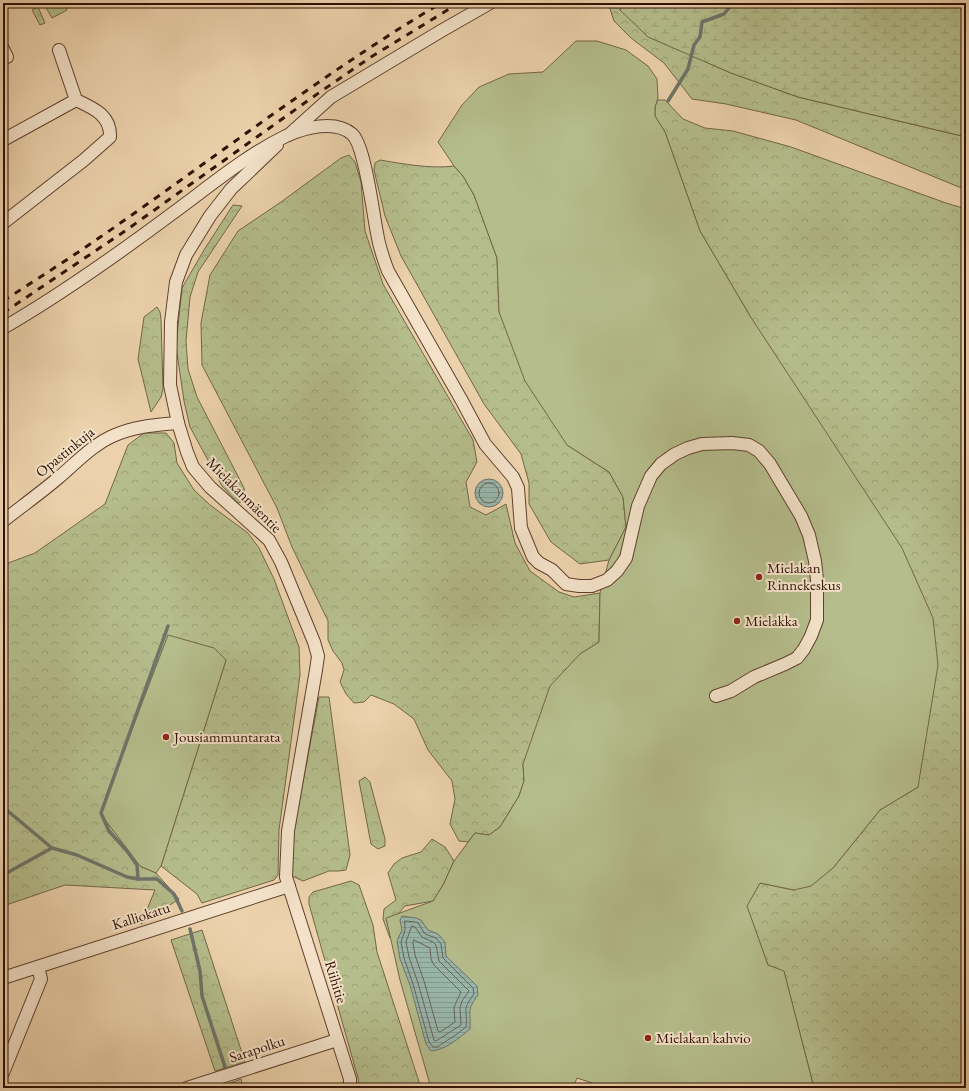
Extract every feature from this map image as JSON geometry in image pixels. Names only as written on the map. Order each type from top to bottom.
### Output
[{"type":"street","points":[[288,136],[331,97],[490,3]]},
{"type":"street","points":[[3,222],[84,160],[110,137],[110,129],[104,117],[96,110],[76,100],[59,50]]},
{"type":"street","points":[[3,140],[76,100]]},
{"type":"street","points":[[3,328],[104,264],[254,153],[288,136],[321,125],[337,126],[352,134],[357,141],[368,185],[381,253],[388,271],[485,444],[513,477],[518,488],[521,528],[533,557],[539,563],[552,570],[566,584],[592,586],[607,580],[617,571],[626,558],[638,506],[651,476],[661,464],[675,454],[688,448],[702,444],[732,443],[749,445],[759,451],[770,464],[801,516],[809,535],[815,561],[817,580],[817,620],[811,636],[797,658],[754,677],[731,691],[716,696]]},
{"type":"street","name":"Mielakanmäentie","points":[[288,136],[232,189],[210,216],[186,255],[176,282],[171,322],[170,385],[178,423],[193,467],[210,487],[269,540],[281,562],[299,604],[318,656],[288,831],[286,877],[289,886]]},
{"type":"street","name":"Opastinkuja","points":[[3,521],[46,488],[101,442],[115,435],[136,428],[149,425],[178,423]]},
{"type":"street","name":"Kalliokatu","points":[[3,978],[289,886]]},
{"type":"street","name":"Riihitie","points":[[289,886],[350,1079],[350,1088]]},
{"type":"street","points":[[3,1073],[41,979],[38,967]]},
{"type":"street","name":"Sarapolku","points":[[187,1088],[338,1040]]},
{"type":"green space","points":[[69,3],[65,5],[67,10],[52,18],[44,4]]},
{"type":"green space","points":[[608,3],[622,3],[620,10],[706,62],[731,73],[798,97],[966,137],[966,188],[959,187],[796,120],[726,104],[692,99],[664,63],[631,38],[614,21]]},
{"type":"green space","points":[[622,3],[966,3],[966,137],[798,97],[731,73],[648,37],[620,10]]},
{"type":"green space","points":[[38,7],[45,23],[40,25],[32,10]]},
{"type":"green space","name":"Mielakan Rinnekeskus","points":[[576,41],[597,41],[626,50],[648,66],[657,79],[658,98],[655,107],[655,116],[665,132],[700,231],[750,316],[902,548],[933,618],[938,665],[918,787],[880,810],[833,868],[811,886],[794,890],[760,883],[747,906],[768,965],[784,971],[814,1088],[607,1088],[577,1078],[573,1088],[431,1088],[400,980],[386,918],[433,901],[443,885],[454,861],[475,833],[489,835],[500,827],[519,796],[524,781],[523,764],[550,686],[580,654],[599,642],[600,593],[609,560],[626,527],[623,497],[609,472],[567,445],[525,381],[499,312],[497,258],[474,195],[463,176],[454,166],[438,142],[462,105],[479,87],[509,74],[543,72]]},
{"type":"green space","points":[[657,100],[665,100],[683,119],[705,128],[733,131],[791,147],[966,209],[966,1088],[814,1088],[784,972],[768,965],[746,906],[760,883],[794,890],[833,868],[880,810],[918,787],[750,316],[700,231],[665,132],[655,116]]},
{"type":"green space","points":[[349,155],[355,162],[361,182],[365,231],[383,284],[473,440],[477,462],[466,482],[470,507],[486,515],[506,504],[515,543],[530,571],[559,592],[574,597],[600,593],[599,642],[580,654],[523,764],[524,781],[519,796],[500,827],[489,835],[475,833],[468,842],[459,841],[450,824],[455,799],[452,781],[428,750],[414,719],[394,704],[371,695],[364,702],[354,703],[346,694],[340,682],[344,670],[342,663],[333,651],[328,640],[328,621],[292,547],[277,508],[202,365],[201,323],[210,275],[238,231],[281,202],[341,158]]},
{"type":"green space","points":[[380,160],[426,166],[454,166],[463,176],[474,195],[497,258],[499,312],[567,445],[609,472],[623,497],[626,527],[609,560],[580,564],[551,542],[529,504],[529,483],[521,454],[484,404],[401,256],[385,216],[374,170],[375,163]]},
{"type":"green space","points":[[233,205],[242,206],[198,272],[190,297],[186,341],[188,369],[197,397],[244,488],[246,500],[238,503],[222,486],[190,427],[184,401],[176,346],[182,288]]},
{"type":"green space","points":[[157,307],[160,312],[161,319],[163,389],[161,397],[151,412],[138,359],[144,317]]},
{"type":"green space","points":[[144,433],[166,433],[174,443],[177,463],[194,490],[210,505],[248,533],[259,548],[274,579],[299,647],[300,675],[279,830],[278,875],[274,880],[202,903],[197,894],[161,866],[226,660],[140,866],[156,873],[179,899],[141,924],[155,890],[65,885],[3,906],[3,565],[35,553],[105,504],[128,445]]},
{"type":"green space","name":"Jousiammuntarata","points":[[168,635],[214,648],[226,660],[161,866],[156,873],[140,866],[100,813]]},
{"type":"green space","points":[[319,697],[329,697],[350,855],[346,870],[329,871],[303,881],[290,875],[291,846]]},
{"type":"green space","points":[[365,777],[370,782],[385,839],[385,846],[378,849],[371,844],[359,781]]},
{"type":"green space","points":[[432,839],[445,847],[454,861],[443,885],[433,901],[405,906],[398,914],[397,933],[390,938],[383,919],[384,909],[396,900],[388,873],[394,864],[402,858],[421,852]]},
{"type":"green space","points":[[351,881],[359,885],[373,925],[377,952],[421,1088],[359,1088],[358,1078],[309,904],[309,897],[313,892]]},
{"type":"green space","points":[[202,930],[245,1062],[215,1071],[171,940]]},
{"type":"green space","points":[[241,1079],[243,1088],[218,1088]]},
{"type":"water","points":[[489,479],[499,483],[503,493],[499,503],[489,507],[479,503],[475,493],[479,483]]},
{"type":"water","points":[[402,916],[421,920],[428,930],[438,934],[445,942],[446,956],[477,986],[478,995],[470,1008],[470,1029],[452,1043],[437,1050],[431,1051],[426,1044],[410,985],[400,959],[397,941],[402,930],[400,920]]},
{"type":"waterway","points":[[668,101],[688,69],[694,45],[700,37],[702,22],[724,14],[733,3]]},
{"type":"waterway","points":[[138,879],[137,865],[109,831],[101,813],[168,626]]},
{"type":"waterway","points":[[3,807],[52,848]]},
{"type":"waterway","points":[[3,875],[52,848],[77,855],[127,877],[138,879],[157,879],[174,894],[182,911]]},
{"type":"waterway","points":[[190,929],[200,971],[202,996],[226,1070]]},
{"type":"railway","points":[[3,301],[105,234],[278,110],[358,55],[441,3]]},
{"type":"railway","points":[[3,313],[125,231],[371,57],[459,3]]},
{"type":"place","name":"Mielakan Rinnekeskus","points":[[759,577]]},
{"type":"place","name":"Mielakka","points":[[737,621]]},
{"type":"place","name":"Jousiammuntarata","points":[[166,737]]},
{"type":"place","name":"Mielakan kahvio","points":[[648,1038]]}]
